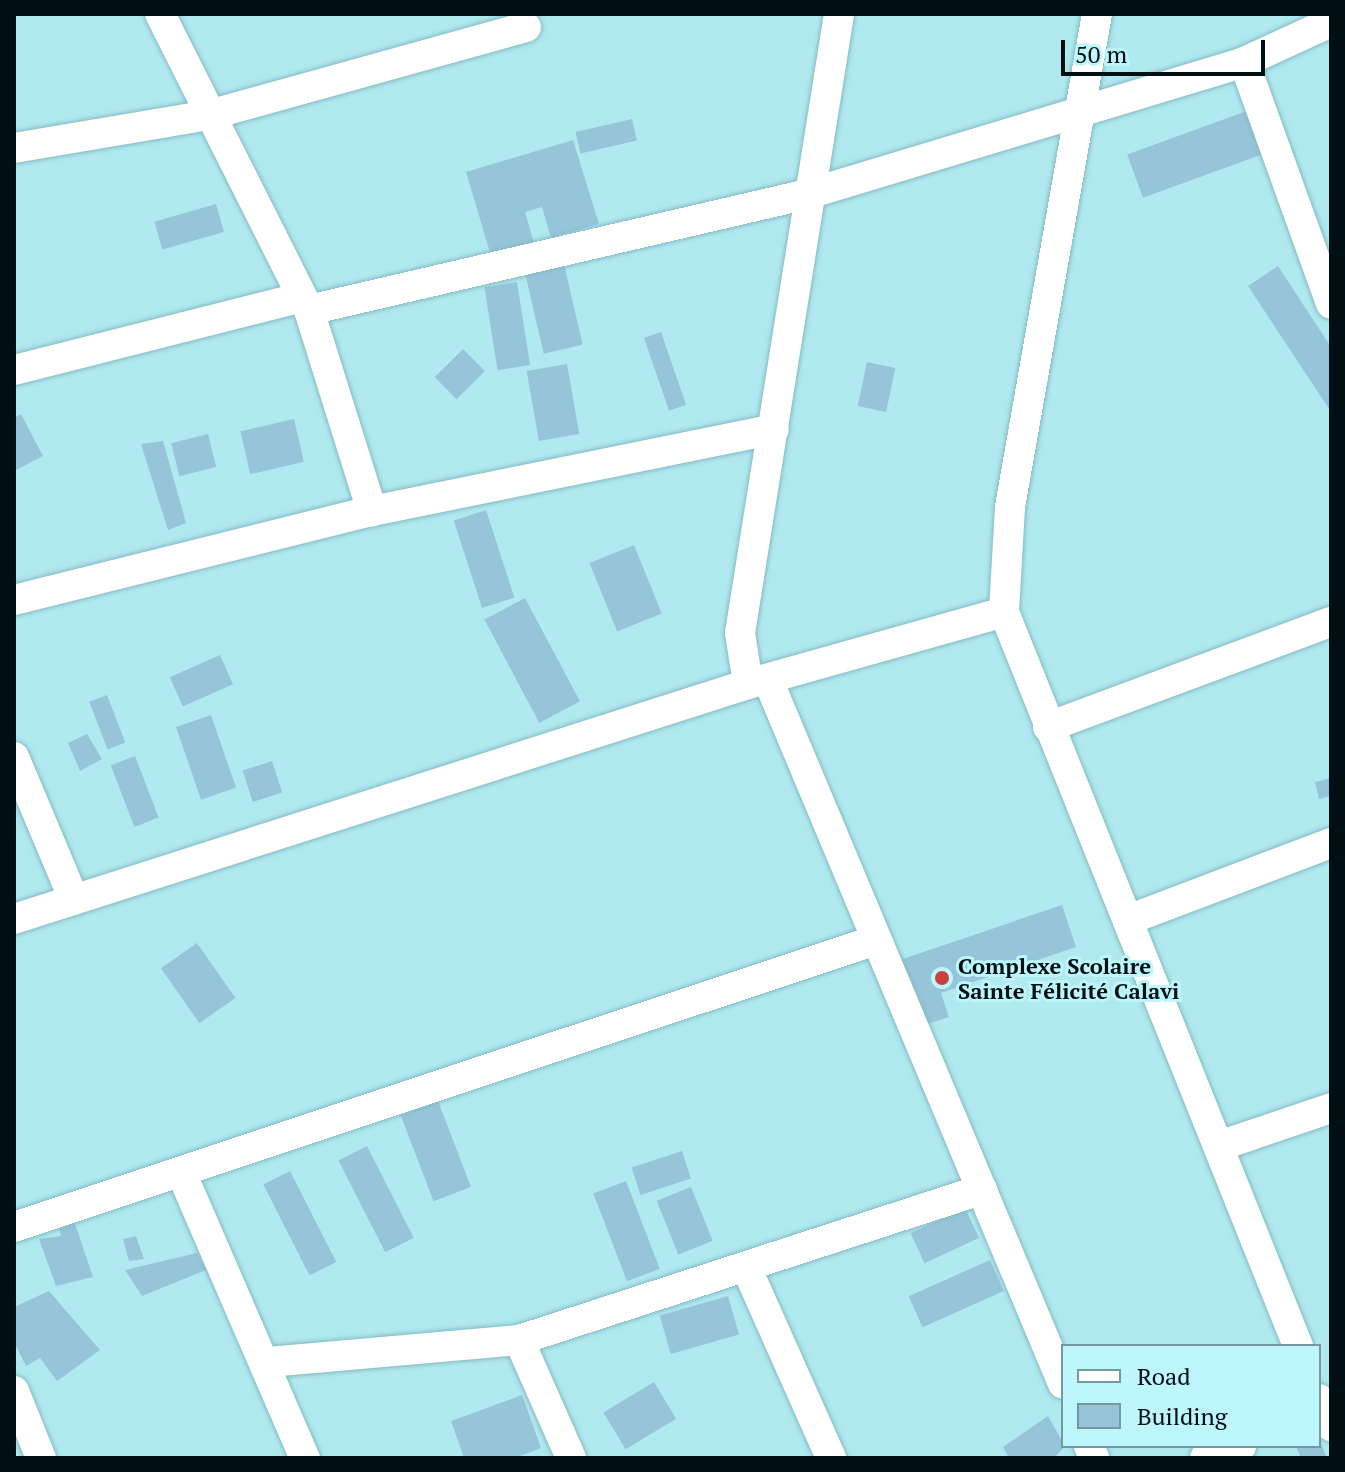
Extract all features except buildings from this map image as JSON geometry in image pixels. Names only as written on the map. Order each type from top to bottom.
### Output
[{"type":"street","points":[[160,14],[305,303],[372,511]]},
{"type":"street","points":[[839,14],[740,633],[758,682],[876,940],[1061,1379]]},
{"type":"street","points":[[1097,14],[1010,507],[1004,612],[1048,727],[1222,1145],[1297,1344]]},
{"type":"street","points":[[14,370],[305,303],[808,194],[1077,117],[1244,62],[1331,22]]},
{"type":"street","points":[[14,148],[209,115],[526,27]]},
{"type":"street","points":[[1244,62],[1331,304]]},
{"type":"street","points":[[14,600],[372,511],[774,429]]},
{"type":"street","points":[[14,919],[758,682],[1004,612]]},
{"type":"street","points":[[1048,727],[1331,622]]},
{"type":"street","points":[[14,757],[74,900]]},
{"type":"street","points":[[1128,920],[1331,843]]},
{"type":"street","points":[[14,1227],[876,940]]},
{"type":"street","points":[[1222,1145],[1331,1108]]},
{"type":"street","points":[[181,1172],[269,1362],[305,1458]]},
{"type":"street","points":[[269,1362],[519,1340],[747,1269],[982,1190]]},
{"type":"street","points":[[747,1269],[831,1458]]},
{"type":"street","points":[[519,1340],[571,1458]]},
{"type":"street","points":[[14,1391],[41,1458]]},
{"type":"street","points":[[1205,1458],[1235,1448]]},
{"type":"place","name":"Complexe Scolaire Sainte Félicité Calavi","points":[[942,978]]}]
